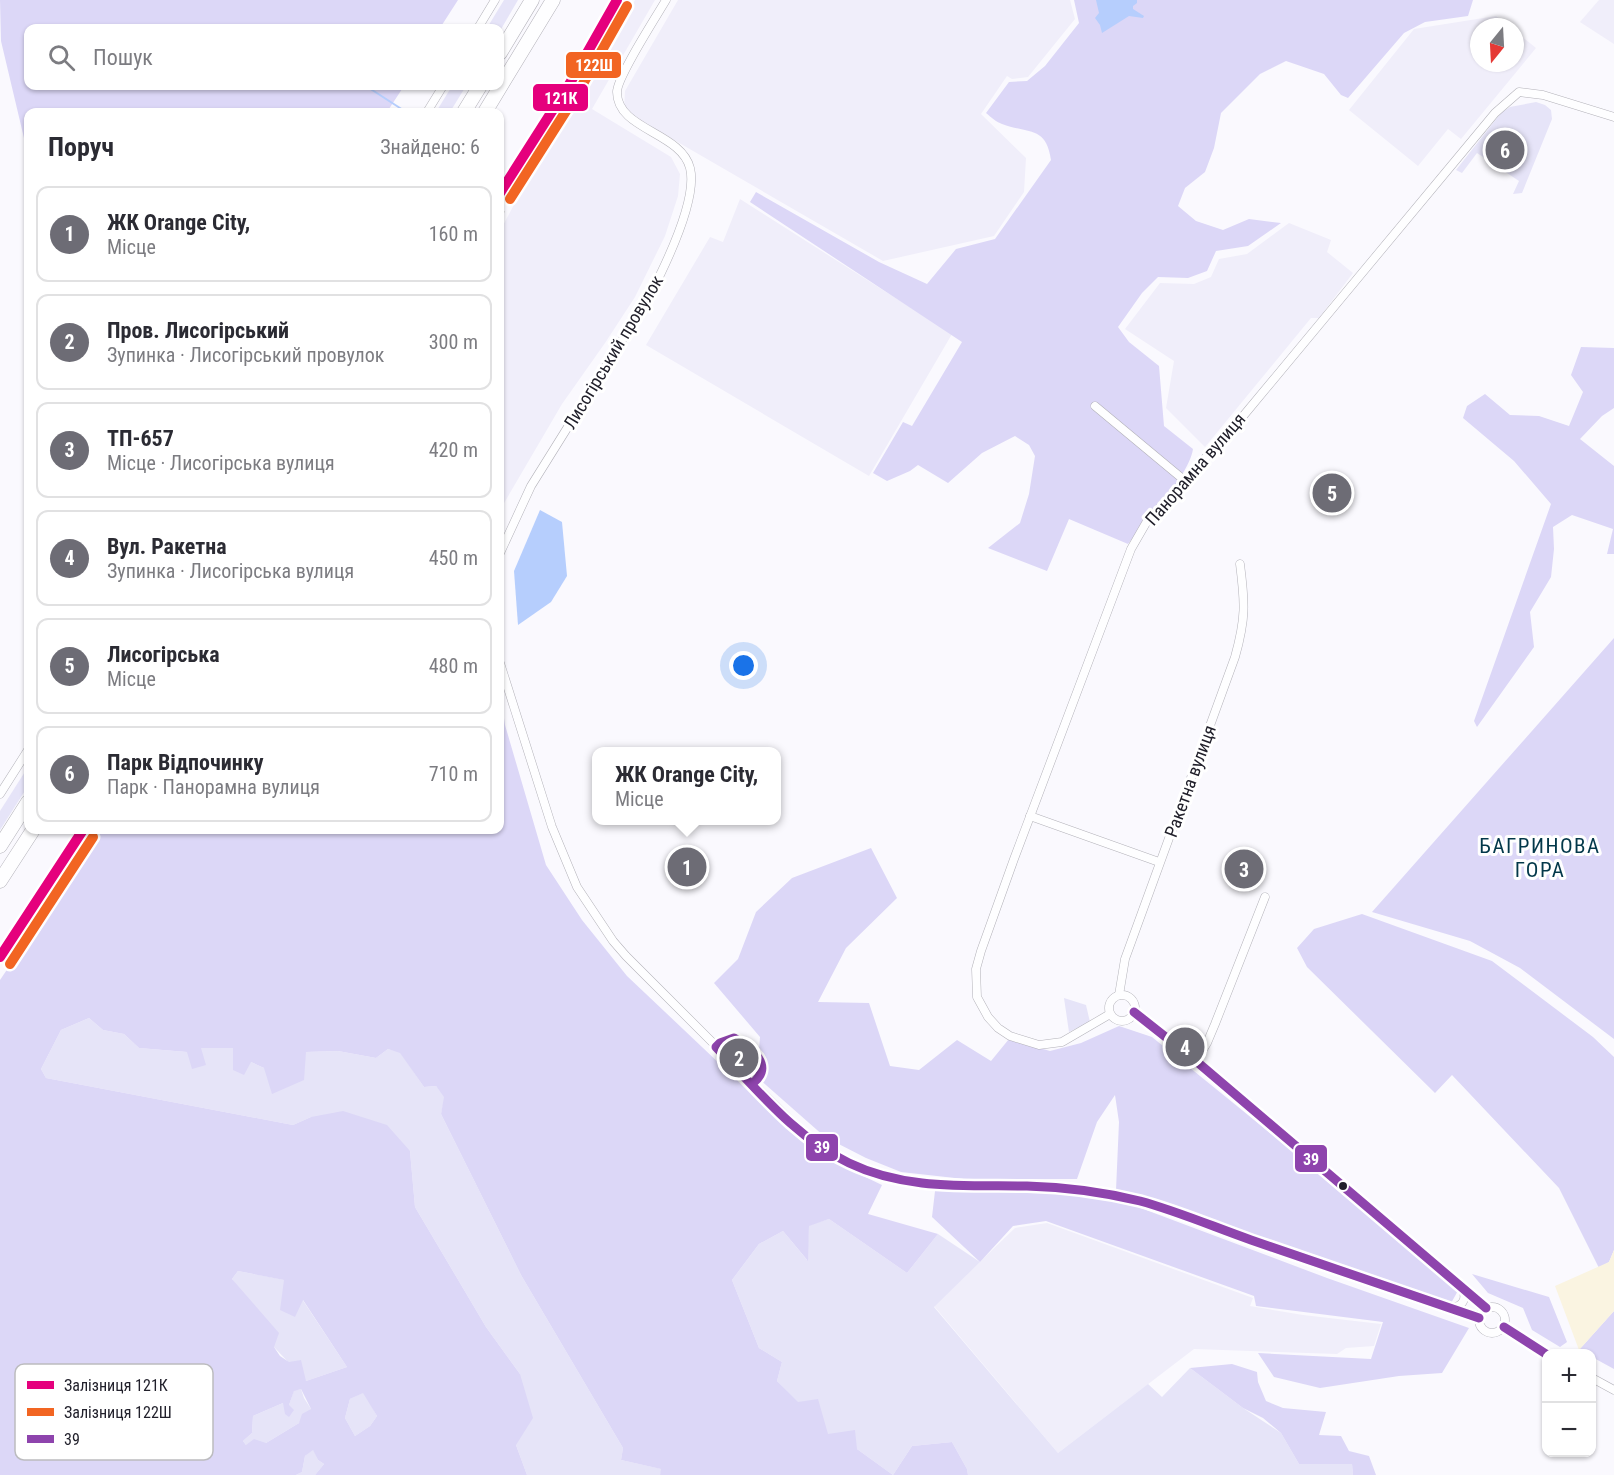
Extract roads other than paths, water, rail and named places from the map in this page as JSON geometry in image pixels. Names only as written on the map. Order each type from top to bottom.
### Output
[{"type":"highway","points":[[504,46],[532,0]]},
{"type":"highway","points":[[504,81],[554,0]]},
{"type":"highway","points":[[466,108],[478,90]]},
{"type":"highway","points":[[487,108],[499,90]]},
{"type":"highway","points":[[0,846],[24,808]]},
{"type":"highway","points":[[0,881],[30,834]]},
{"type":"street","points":[[480,24],[495,0]]},
{"type":"street","name":"Лисогірський провулок","points":[[504,544],[531,486],[649,297],[663,270],[690,197],[690,167],[683,154],[675,146],[627,116],[618,101],[617,91],[622,76],[666,0]]},
{"type":"street","points":[[429,108],[441,90]]},
{"type":"street","name":"Панорамна вулиця","points":[[1110,1014],[1062,1042],[1039,1045],[1010,1036],[988,1017],[977,997],[976,969],[1030,816],[1131,549],[1146,523],[1239,421],[1495,113],[1519,92],[1543,95],[1614,117]]},
{"type":"street","points":[[1095,406],[1184,480]]},
{"type":"street","name":"Ракетна вулиця","points":[[1119,995],[1125,959],[1243,630],[1244,596],[1240,564]]},
{"type":"street","points":[[504,675],[561,848],[577,886],[613,941],[752,1084],[802,1132],[819,1145],[864,1170],[914,1184],[956,1187],[1060,1188],[1101,1193],[1142,1202],[1479,1318]]},
{"type":"street","points":[[0,794],[24,756]]},
{"type":"street","points":[[1030,816],[1159,862]]},
{"type":"street","points":[[1196,1060],[1207,1043],[1265,897]]},
{"type":"street","points":[[1119,995],[1130,998],[1134,1005],[1131,1018],[1121,1021],[1110,1014],[1110,1002],[1119,995]]},
{"type":"street","points":[[1134,1012],[1196,1060],[1486,1308]]},
{"type":"street","points":[[1450,1309],[1464,1301],[1463,1290]]},
{"type":"street","points":[[1492,1306],[1503,1312],[1506,1323],[1495,1333],[1483,1330],[1479,1324],[1481,1312],[1486,1308],[1492,1306]]},
{"type":"street","points":[[1504,1327],[1542,1351]]},
{"type":"street","points":[[1596,1380],[1614,1390]]},
{"type":"water","points":[[1096,0],[1137,0],[1133,9],[1144,16],[1143,18],[1129,16],[1102,33],[1095,18],[1099,13]]},
{"type":"water","points":[[540,510],[562,522],[567,576],[551,602],[518,625],[514,571]]},
{"type":"waterway","points":[[372,90],[400,108]]},
{"type":"railway","points":[[504,211],[515,186],[567,106],[626,0]]},
{"type":"railway","points":[[46,900],[88,834]]},
{"type":"rail line","name":"121К","points":[[504,187],[570,83],[617,0]]},
{"type":"rail line","name":"122Ш","points":[[510,199],[580,89],[627,6]]},
{"type":"rail line","name":"121К","points":[[0,957],[80,834]]},
{"type":"rail line","name":"122Ш","points":[[10,964],[93,837]]},
{"type":"place","name":"Парк Відпочинку","points":[[1505,150]]},
{"type":"place","name":"Лисогірська","points":[[1332,493]]},
{"type":"place","name":"ЖК Orange City,","points":[[687,867]]},
{"type":"place","name":"ТП-657","points":[[1244,869]]},
{"type":"place","name":"Вул. Ракетна","points":[[1185,1047]]},
{"type":"place","name":"Пров. Лисогірський","points":[[739,1058]]},
{"type":"district","name":"БАГРИНОВА ГОРА","points":[[1540,858]]}]
